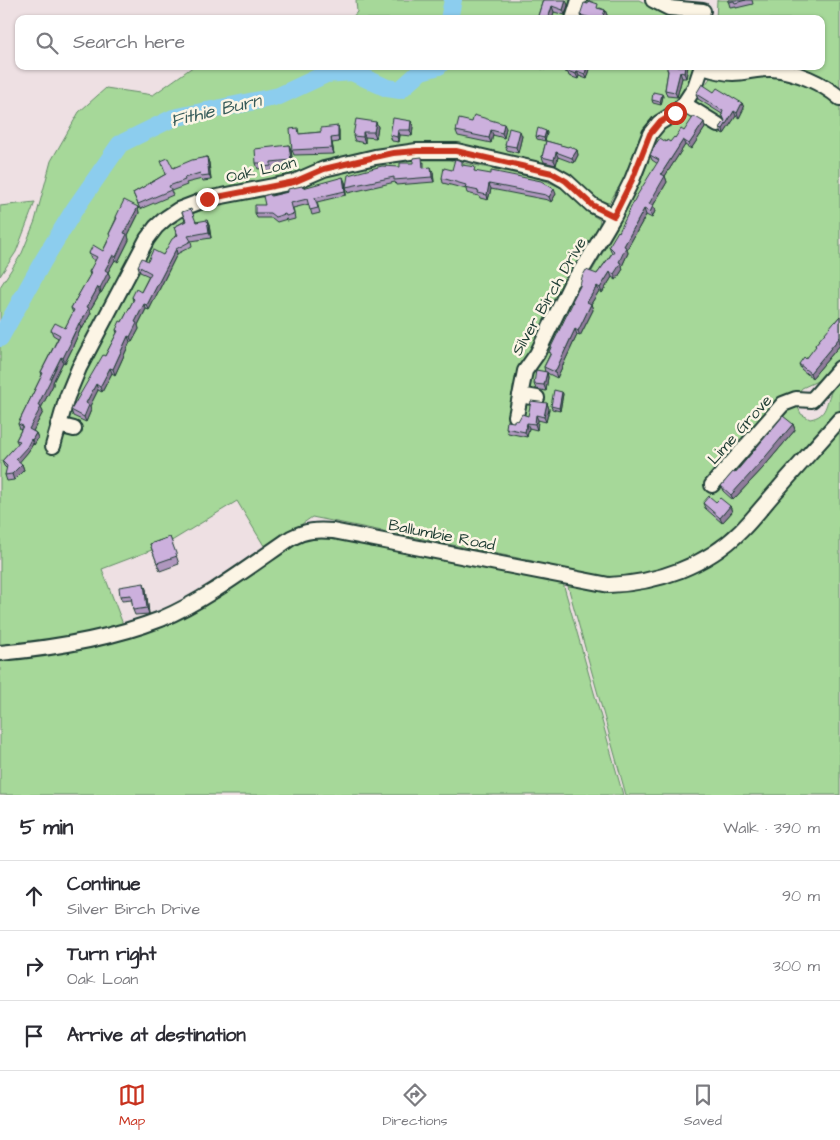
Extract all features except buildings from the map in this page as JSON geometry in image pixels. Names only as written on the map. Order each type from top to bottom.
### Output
[{"type":"street","points":[[574,15],[579,0]]},
{"type":"street","points":[[653,0],[669,8],[704,10]]},
{"type":"street","name":"Silver Birch Drive","points":[[516,416],[525,371],[537,354],[570,284],[585,265],[614,216],[632,180],[650,134],[659,123],[675,113],[684,104],[695,87],[701,70]]},
{"type":"street","points":[[715,70],[733,73],[762,70]]},
{"type":"street","points":[[776,70],[826,87],[840,98]]},
{"type":"street","points":[[684,104],[718,125]]},
{"type":"street","name":"Oak Loan","points":[[53,446],[67,397],[79,368],[147,239],[156,226],[178,210],[207,199],[294,182],[324,169],[393,153],[456,151],[552,173],[566,181],[592,205],[614,216]]},
{"type":"street","name":"Lime Grove","points":[[712,485],[783,404],[796,400],[812,400],[840,368]]},
{"type":"street","points":[[520,395],[538,398]]},
{"type":"street","name":"Ballumbie Road","points":[[0,653],[69,644],[125,631],[162,618],[220,586],[291,538],[302,532],[315,530],[333,531],[609,585],[633,584],[667,576],[721,548],[740,532],[840,419]]},
{"type":"street","points":[[58,425],[74,429]]},
{"type":"green space","points":[[356,0],[574,0],[568,15],[354,15],[357,12]]},
{"type":"green space","points":[[585,0],[639,0],[666,14],[674,15],[581,15]]},
{"type":"green space","points":[[717,0],[840,0],[840,86],[806,70],[825,70],[825,15],[716,15]]},
{"type":"green space","points":[[188,70],[696,70],[681,101],[678,101],[652,123],[645,133],[622,190],[618,188],[609,203],[600,201],[570,175],[549,166],[456,146],[395,146],[322,163],[289,177],[215,190],[178,203],[162,212],[151,222],[142,235],[71,370],[54,415],[47,447],[57,450],[65,435],[75,437],[79,424],[68,421],[67,417],[84,376],[157,238],[168,227],[184,217],[210,207],[305,185],[328,176],[390,162],[410,160],[449,160],[539,178],[562,188],[589,213],[600,220],[597,232],[600,233],[575,276],[567,281],[533,353],[521,370],[512,415],[520,416],[522,406],[526,402],[537,401],[538,393],[526,387],[529,373],[547,345],[578,279],[591,273],[618,226],[642,178],[657,138],[666,127],[688,111],[717,129],[721,122],[692,105],[710,78],[774,77],[795,81],[823,94],[840,106],[840,357],[824,378],[802,388],[796,396],[781,403],[763,423],[760,423],[723,469],[720,468],[710,484],[714,487],[787,405],[796,403],[801,414],[810,419],[820,415],[825,409],[833,389],[840,380],[840,413],[737,529],[706,554],[711,559],[739,540],[840,430],[840,795],[626,795],[566,579],[533,561],[312,517],[266,549],[237,501],[165,545],[102,569],[124,627],[68,640],[0,650],[0,287],[22,253],[35,221],[51,161],[79,112],[106,88],[153,95]]},
{"type":"green space","points":[[35,202],[16,252],[0,276],[0,206]]},
{"type":"green space","points":[[312,534],[563,583],[623,795],[0,795],[0,660],[97,647],[161,624],[293,541]]},
{"type":"waterway","name":"Fithie Burn","points":[[450,15],[453,0]]},
{"type":"waterway","name":"Fithie Burn","points":[[0,338],[74,210],[120,144],[173,118],[279,96],[326,74],[352,72],[387,88],[400,90],[425,70]]},
{"type":"route","points":[[207,199],[294,182],[324,169],[393,153],[456,151],[552,173],[566,181],[592,205],[614,216],[632,180],[650,134],[659,123],[675,113]]}]
